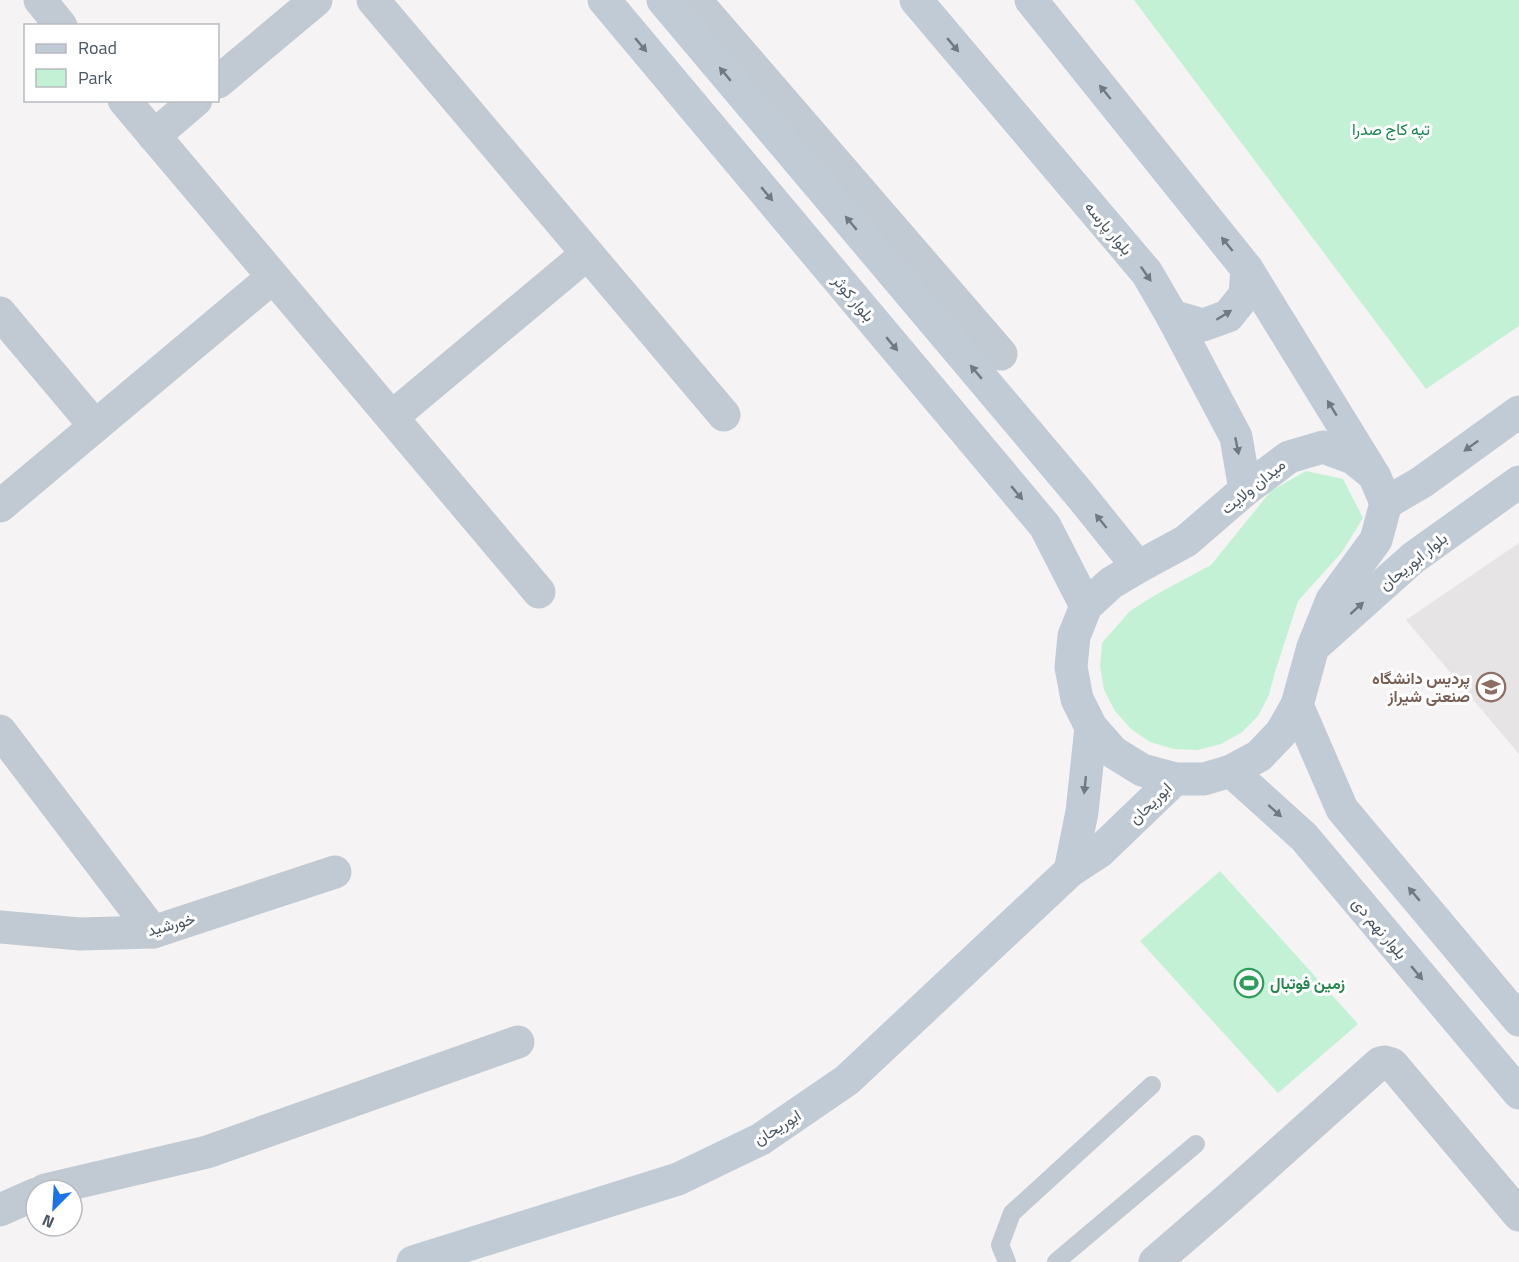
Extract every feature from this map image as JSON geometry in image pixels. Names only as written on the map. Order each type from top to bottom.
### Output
[{"type":"main road","name":"بلوار کوثر","points":[[604,0],[1045,526],[1086,606]]},
{"type":"main road","points":[[663,0],[1081,496],[1138,567]]},
{"type":"main road","name":"بلوار پارسه","points":[[915,0],[1147,273],[1236,436],[1245,490]]},
{"type":"main road","points":[[1031,0],[1247,269],[1380,489],[1422,482],[1519,412]]},
{"type":"main road","points":[[1172,316],[1203,325],[1228,316],[1245,295],[1247,269]]},
{"type":"main road","name":"میدان ولایت","points":[[1323,447],[1353,458],[1380,489],[1376,540],[1332,600],[1313,647],[1297,705],[1281,733],[1259,756],[1231,771],[1204,779],[1175,779],[1142,770],[1113,752],[1091,727],[1077,699],[1071,667],[1074,636],[1086,606],[1112,583],[1138,567],[1186,541],[1245,490],[1289,457],[1323,447]]},
{"type":"main road","name":"بلوار ابوریحان","points":[[1313,647],[1413,558],[1519,482]]},
{"type":"main road","points":[[1297,705],[1342,809],[1519,1020]]},
{"type":"main road","points":[[1070,871],[1082,812],[1091,727]]},
{"type":"main road","name":"بلوار نهم دی","points":[[1231,771],[1304,837],[1519,1093]]},
{"type":"main road","name":"ابوریحان","points":[[422,1261],[678,1179],[761,1139],[847,1080],[1070,871],[1099,852],[1175,779]]},
{"type":"street","points":[[39,0],[59,24]]},
{"type":"street","points":[[219,81],[316,0]]},
{"type":"street","points":[[373,0],[724,416]]},
{"type":"street","points":[[695,0],[1001,354]]},
{"type":"street","points":[[126,102],[539,592]]},
{"type":"street","points":[[154,136],[194,102]]},
{"type":"street","points":[[392,417],[587,254]]},
{"type":"street","points":[[0,506],[273,277]]},
{"type":"street","points":[[0,314],[95,426]]},
{"type":"street","points":[[0,731],[153,932]]},
{"type":"street","name":"خورشید","points":[[0,927],[81,933],[153,932],[335,872]]},
{"type":"street","points":[[84,1181],[207,1152],[518,1042]]},
{"type":"street","points":[[1155,1262],[1380,1063],[1385,1062],[1392,1064],[1519,1215]]},
{"type":"street","points":[[0,1210],[24,1199]]},
{"type":"lane","points":[[1007,1262],[1000,1245],[1012,1213],[1152,1085]]},
{"type":"lane","points":[[1056,1262],[1196,1144]]},
{"type":"shaded area","name":"پردیس دانشگاه صنعتی شیراز","points":[[1519,543],[1519,754],[1406,620]]},
{"type":"green space","name":"تپه کاج صدرا","points":[[1134,0],[1519,0],[1519,326],[1426,389]]},
{"type":"green space","points":[[1306,471],[1343,479],[1363,518],[1342,552],[1298,601],[1269,695],[1258,716],[1241,733],[1221,744],[1197,750],[1174,749],[1150,742],[1131,729],[1115,711],[1104,690],[1100,666],[1102,643],[1130,611],[1211,565],[1271,491]]},
{"type":"green space","name":"زمین فوتبال","points":[[1220,871],[1358,1024],[1278,1093],[1140,941]]},
{"type":"place","name":"پردیس دانشگاه صنعتی شیراز","points":[[1491,687]]},
{"type":"place","name":"زمین فوتبال","points":[[1249,983]]}]
